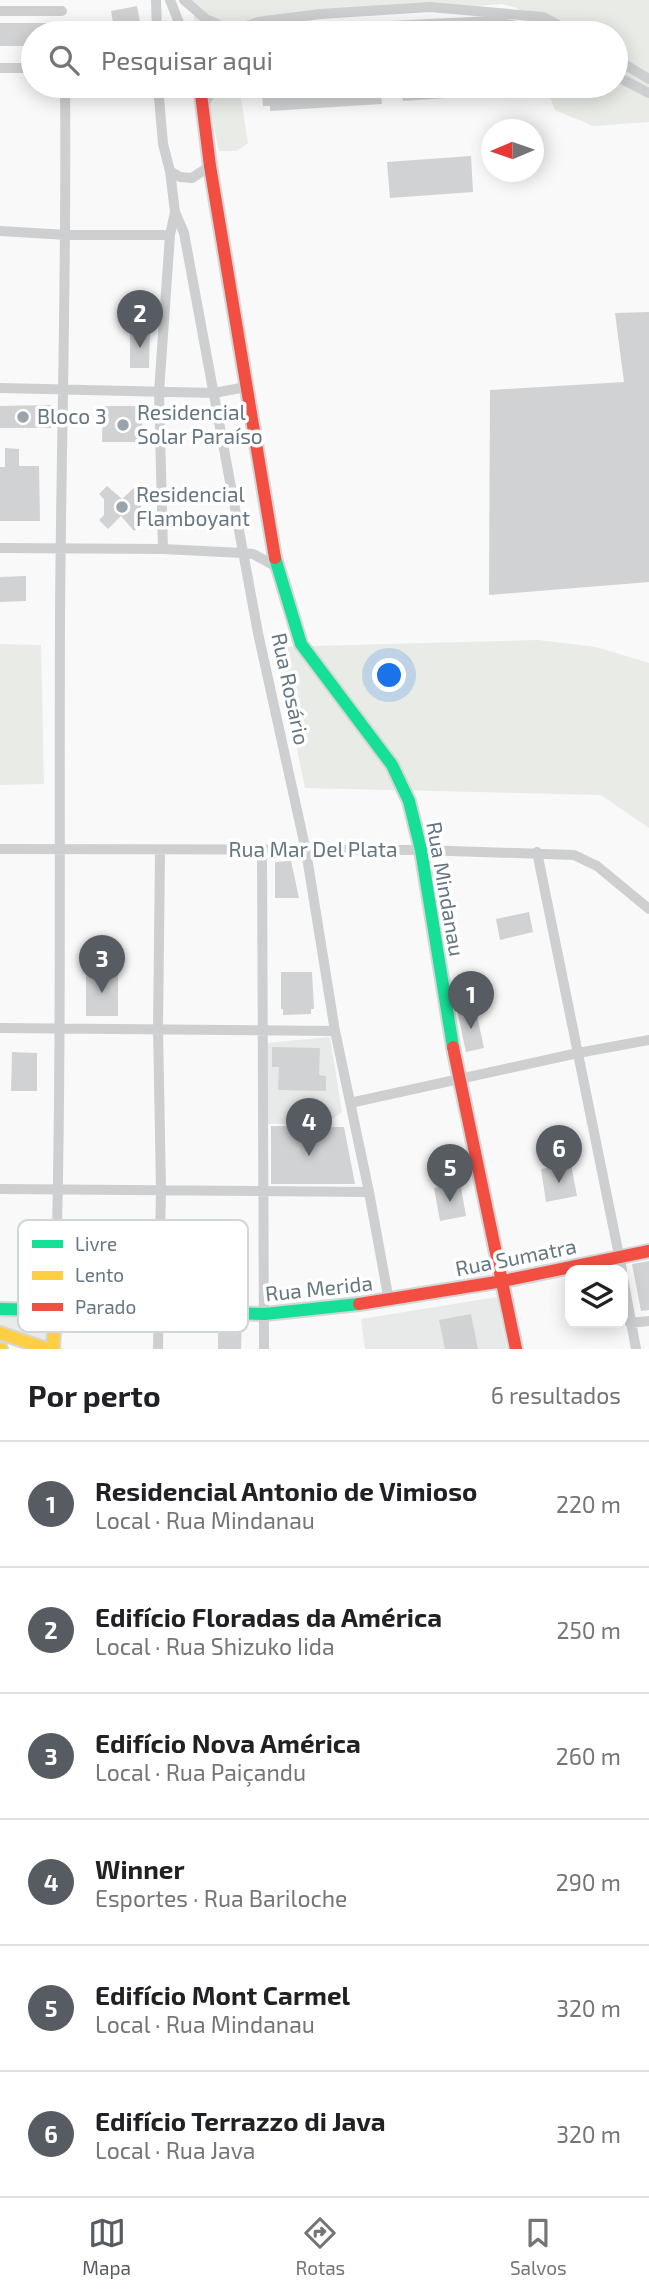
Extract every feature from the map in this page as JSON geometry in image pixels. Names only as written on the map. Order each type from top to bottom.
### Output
[{"type":"street","points":[[156,0],[157,21]]},
{"type":"street","points":[[170,0],[178,21]]},
{"type":"street","points":[[184,0],[210,21]]},
{"type":"street","points":[[266,21],[320,14],[430,7],[542,17],[550,21]]},
{"type":"street","points":[[0,11],[62,11]]},
{"type":"street","points":[[628,66],[649,79]]},
{"type":"street","points":[[0,68],[21,68]]},
{"type":"street","points":[[628,82],[649,93]]},
{"type":"street","points":[[58,1220],[61,550],[67,235],[65,98]]},
{"type":"street","name":"Rua Rosário","points":[[159,98],[163,144],[170,171],[175,212],[184,233],[258,633],[306,851],[335,1031],[389,1301]]},
{"type":"street","points":[[170,171],[180,177],[192,178],[210,166],[202,98]]},
{"type":"street","points":[[203,106],[208,98]]},
{"type":"street","name":"Rua Mindanau","points":[[210,166],[273,552],[297,636],[392,765],[409,801],[421,850],[458,1080],[516,1349]]},
{"type":"street","points":[[163,549],[159,392],[170,235],[175,212]]},
{"type":"street","points":[[0,231],[67,235],[170,235]]},
{"type":"street","points":[[0,388],[214,393],[246,387]]},
{"type":"street","points":[[0,548],[243,552],[253,554],[277,567]]},
{"type":"street","name":"Rua Mar Del Plata","points":[[0,849],[421,850],[574,855],[597,866],[649,909]]},
{"type":"street","points":[[160,850],[158,1029],[161,1220]]},
{"type":"street","points":[[262,850],[264,1349]]},
{"type":"street","points":[[537,852],[620,1264]]},
{"type":"street","points":[[0,1028],[335,1031]]},
{"type":"street","points":[[350,1103],[649,1040]]},
{"type":"street","points":[[0,1189],[369,1192]]},
{"type":"street","name":"Rua Sumatra","points":[[389,1301],[620,1264],[649,1251]]},
{"type":"street","name":"Rua Merida","points":[[248,1314],[389,1301]]},
{"type":"street","name":"Rua Merida","points":[[0,1309],[18,1309]]},
{"type":"street","points":[[628,1311],[636,1349]]},
{"type":"street","points":[[630,1324],[649,1321]]},
{"type":"street","points":[[0,1333],[47,1349]]},
{"type":"shaded area","points":[[191,0],[649,0],[649,122],[593,126],[555,110],[550,98],[628,98],[628,21],[526,21],[517,8],[502,4],[292,21],[195,21]]},
{"type":"shaded area","points":[[208,98],[241,98],[248,143],[237,151],[219,151]]},
{"type":"shaded area","points":[[538,640],[596,647],[649,663],[649,828],[601,795],[305,788],[276,647]]},
{"type":"shaded area","points":[[0,644],[41,645],[44,784],[0,785]]},
{"type":"shaded area","points":[[330,1037],[342,1112],[325,1124],[268,1124],[267,1043]]},
{"type":"shaded area","points":[[497,1297],[507,1349],[365,1349],[361,1319]]},
{"type":"shaded area","points":[[0,1317],[18,1317],[18,1332],[48,1332],[47,1346],[0,1329]]},
{"type":"building","points":[[137,6],[140,21],[113,21],[111,11]]},
{"type":"building","points":[[0,23],[21,23],[21,46],[0,46]]},
{"type":"building","points":[[262,98],[381,98],[382,104],[270,111],[270,106],[263,106]]},
{"type":"building","points":[[403,98],[446,98],[403,101]]},
{"type":"building","points":[[471,156],[473,192],[390,198],[387,162]]},
{"type":"building","points":[[649,312],[649,582],[489,595],[490,390],[624,382],[615,313]]},
{"type":"building","points":[[130,328],[150,328],[149,368],[130,368]]},
{"type":"building","name":"Bloco 3","points":[[51,405],[51,428],[0,428],[0,406]]},
{"type":"building","name":"Residencial Solar Paraíso","points":[[103,406],[142,406],[143,442],[102,442]]},
{"type":"building","points":[[5,448],[19,449],[19,466],[39,466],[40,521],[0,521],[0,467],[5,467]]},
{"type":"building","name":"Residencial Flamboyant","points":[[137,485],[146,494],[141,499],[141,516],[145,520],[134,531],[121,516],[108,529],[99,520],[104,515],[104,499],[99,494],[107,486],[122,499]]},
{"type":"building","points":[[26,576],[26,601],[0,602],[0,577]]},
{"type":"building","points":[[291,861],[299,898],[275,898],[275,862]]},
{"type":"building","points":[[529,912],[533,932],[500,940],[496,919]]},
{"type":"building","points":[[86,972],[118,972],[118,1016],[86,1016]]},
{"type":"building","points":[[281,972],[312,972],[314,1009],[311,1009],[311,1014],[283,1015]]},
{"type":"building","points":[[475,1006],[484,1048],[466,1052],[457,1010]]},
{"type":"building","points":[[272,1047],[320,1048],[319,1075],[326,1076],[326,1091],[278,1090],[279,1067],[272,1067]]},
{"type":"building","points":[[12,1052],[37,1053],[37,1091],[11,1091]]},
{"type":"building","points":[[271,1126],[344,1127],[355,1184],[271,1184]]},
{"type":"building","points":[[571,1164],[577,1196],[546,1202],[541,1169]]},
{"type":"building","points":[[460,1182],[466,1216],[440,1221],[434,1188]]},
{"type":"building","points":[[649,1261],[649,1310],[641,1311],[632,1264]]},
{"type":"building","points":[[471,1314],[478,1349],[445,1349],[439,1320]]},
{"type":"building","points":[[218,1332],[242,1332],[241,1349],[218,1349]]},
{"type":"traffic: fast","points":[[275,558],[301,644],[392,765],[409,801],[421,850],[453,1047]]},
{"type":"traffic: fast","points":[[248,1314],[359,1304]]},
{"type":"traffic: fast","points":[[0,1309],[18,1309]]},
{"type":"traffic: slow","points":[[53,1349],[54,1332]]},
{"type":"traffic: slow","points":[[0,1333],[47,1349]]},
{"type":"traffic: jam","points":[[202,98],[210,166],[275,558]]},
{"type":"traffic: jam","points":[[453,1047],[516,1349]]},
{"type":"traffic: jam","points":[[359,1304],[503,1281],[649,1251]]},
{"type":"place","name":"Edifício Floradas da América","points":[[140,348]]},
{"type":"place","name":"Bloco 3","points":[[23,417]]},
{"type":"place","name":"Residencial Solar Paraíso","points":[[123,425]]},
{"type":"place","name":"Residencial Flamboyant","points":[[122,507]]},
{"type":"place","name":"Edifício Nova América","points":[[102,993]]},
{"type":"place","name":"Residencial Antonio de Vimioso","points":[[471,1029]]},
{"type":"place","name":"Winner","points":[[309,1156]]},
{"type":"place","name":"Edifício Terrazzo di Java","points":[[559,1183]]},
{"type":"place","name":"Edifício Mont Carmel","points":[[450,1202]]}]
